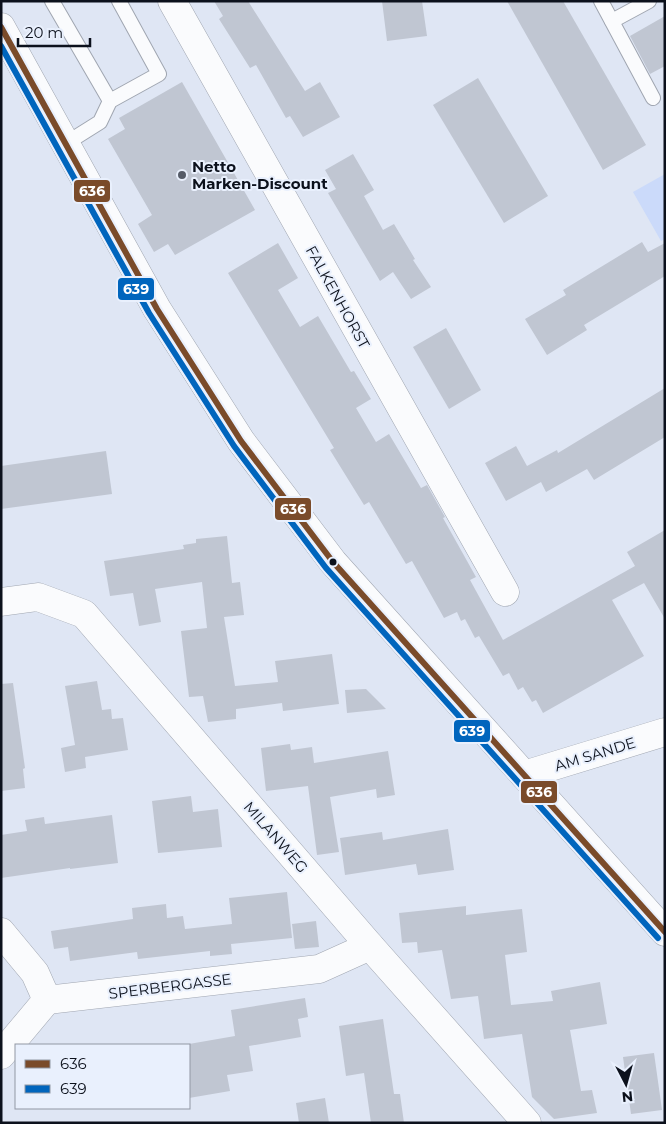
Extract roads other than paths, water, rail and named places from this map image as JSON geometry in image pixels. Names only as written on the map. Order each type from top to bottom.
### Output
[{"type":"street","name":"FALKENHORST","points":[[172,1],[505,592]]},
{"type":"street","points":[[1,27],[157,309],[241,441],[333,562],[665,932]]},
{"type":"street","name":"MILANWEG","points":[[1,602],[38,597],[84,614],[370,946],[527,1123]]},
{"type":"street","name":"AM SANDE","points":[[524,775],[665,732]]},
{"type":"street","points":[[1,932],[35,973],[47,1000],[1,1055]]},
{"type":"street","name":"SPERBERGASSE","points":[[47,1000],[319,969],[370,946]]},
{"type":"lane","points":[[52,1],[110,101]]},
{"type":"lane","points":[[65,144],[100,122],[110,101],[159,74],[119,1]]},
{"type":"lane","points":[[602,1],[653,98]]},
{"type":"lane","points":[[612,22],[649,1]]},
{"type":"place","name":"Netto Marken-Discount","points":[[182,175]]}]
